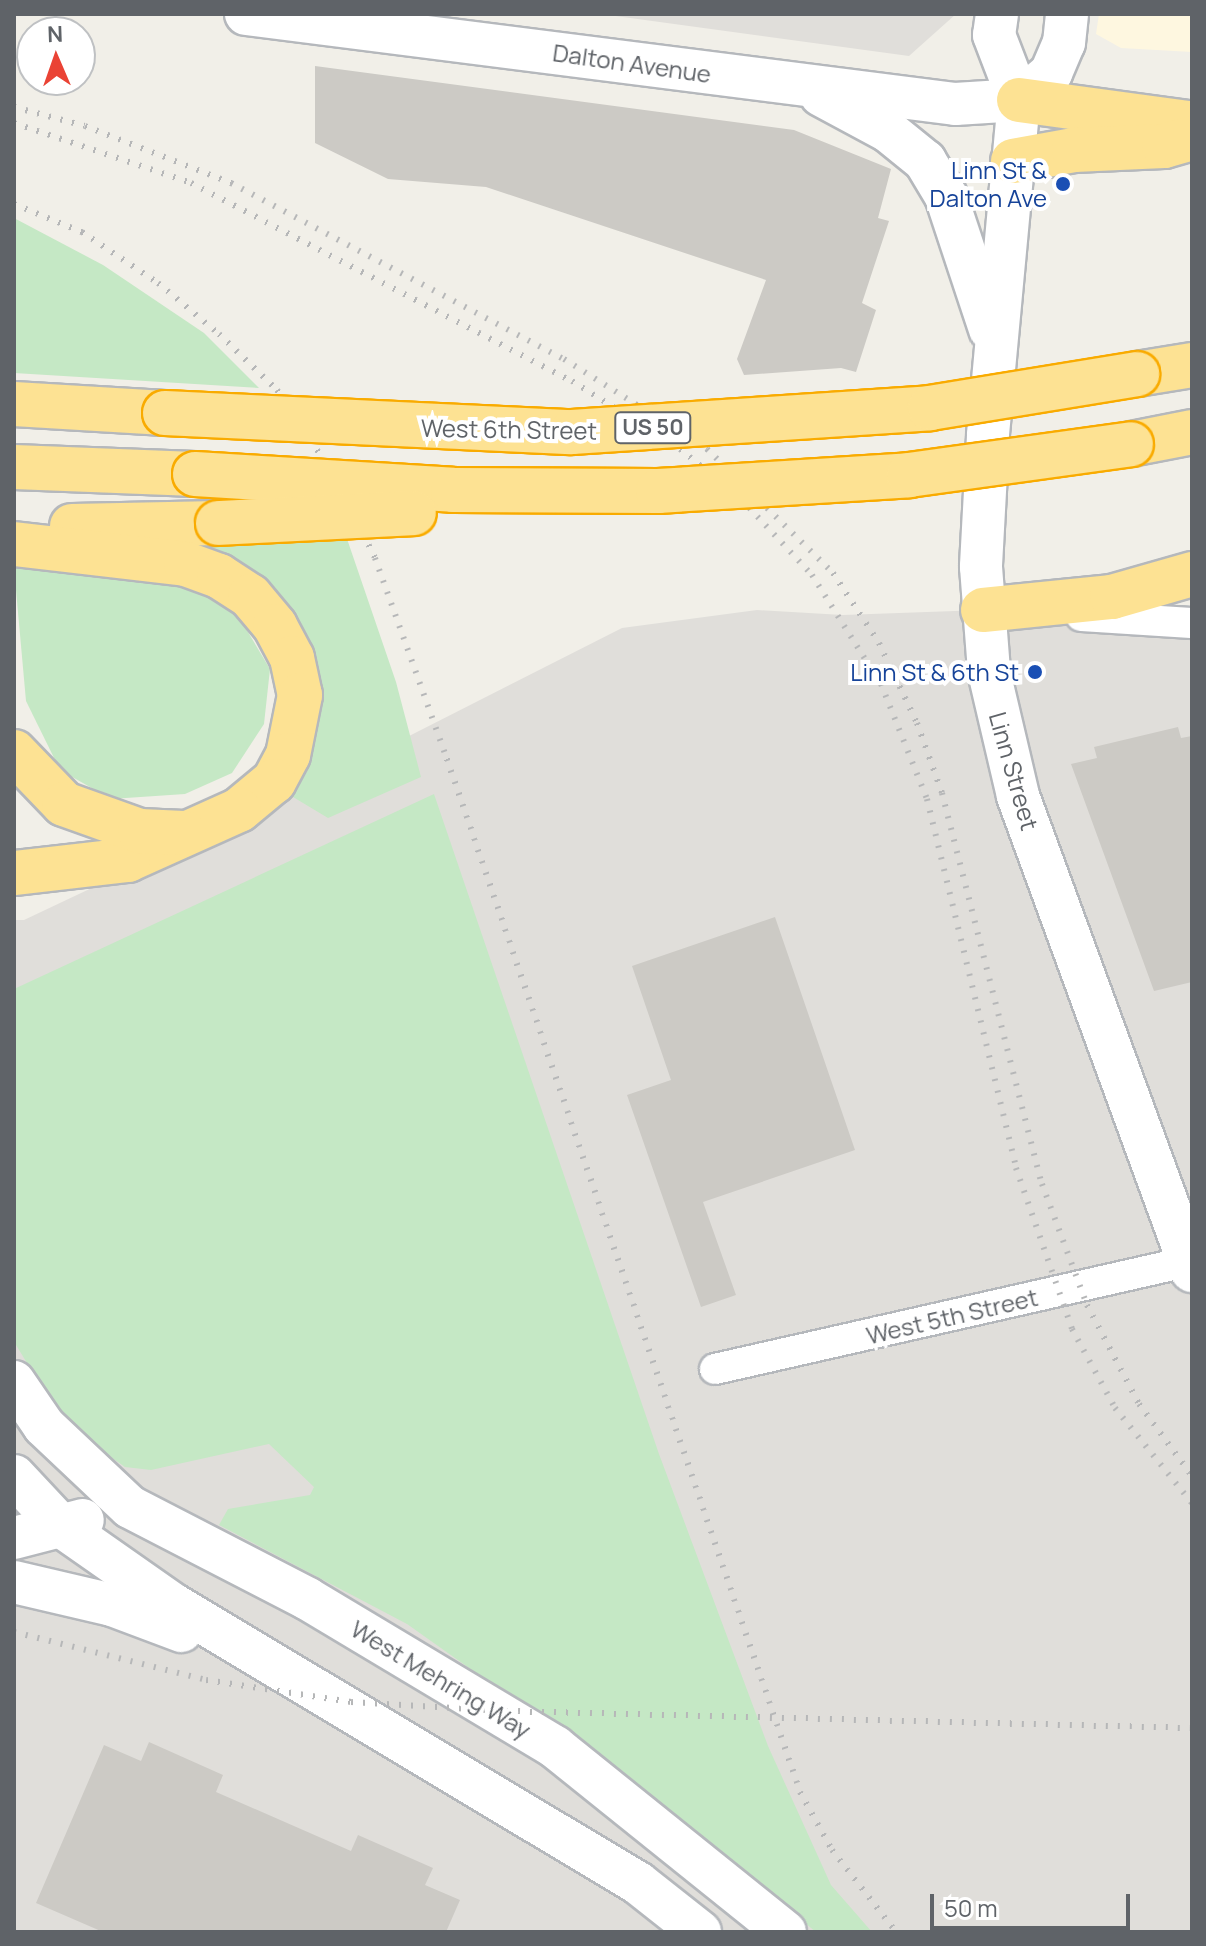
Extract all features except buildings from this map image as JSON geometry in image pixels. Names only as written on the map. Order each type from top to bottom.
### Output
[{"type":"highway","points":[[1019,100],[1192,123]]},
{"type":"highway","points":[[1013,161],[1074,150],[1164,146],[1192,138]]},
{"type":"highway","name":"West 6th Street","points":[[14,404],[572,432],[930,408],[1192,365]]},
{"type":"highway","points":[[14,467],[563,493],[909,475],[1131,444],[1192,432]]},
{"type":"highway","points":[[14,527],[218,523],[497,509],[563,493]]},
{"type":"highway","points":[[14,544],[186,564],[250,596],[275,626],[292,658],[300,695],[288,755],[274,781],[239,810],[194,833],[128,860],[14,873]]},
{"type":"highway","points":[[983,610],[1112,597],[1192,574]]},
{"type":"highway","points":[[14,752],[64,804],[99,820],[140,831],[194,833]]},
{"type":"main road","name":"Dalton Avenue","points":[[246,14],[955,104],[1019,100]]},
{"type":"main road","name":"Linn Street","points":[[997,14],[994,35],[1019,100],[994,342],[983,610],[995,703],[1018,796],[1191,1265]]},
{"type":"main road","points":[[1019,100],[1051,73],[1064,43],[1067,14]]},
{"type":"main road","points":[[806,87],[888,131],[925,161],[954,216],[994,342]]},
{"type":"main road","name":"West Mehring Way","points":[[14,1382],[44,1426],[130,1507],[308,1599],[555,1747],[785,1932]]},
{"type":"main road","points":[[14,1476],[28,1533],[174,1605],[638,1883],[700,1932]]},
{"type":"main road","points":[[28,1533],[130,1507]]},
{"type":"main road","points":[[14,1582],[141,1615],[294,1677]]},
{"type":"street","points":[[983,610],[1192,623]]},
{"type":"street","name":"West 5th Street","points":[[715,1369],[1191,1265]]},
{"type":"shaded area","points":[[601,14],[956,14],[909,56]]},
{"type":"shaded area","points":[[1099,14],[1192,14],[1192,52],[1121,48],[1096,34]]},
{"type":"shaded area","points":[[757,610],[843,615],[983,610],[1192,623],[1192,1932],[14,1932],[14,920],[24,920],[356,763],[622,628]]},
{"type":"green space","points":[[14,218],[103,265],[204,333],[259,388],[14,373]]},
{"type":"green space","points":[[345,533],[396,682],[421,777],[328,818],[283,791],[314,697],[177,539]]},
{"type":"green space","points":[[14,568],[107,569],[197,582],[239,617],[270,669],[264,724],[232,773],[185,794],[111,799],[60,770],[26,701]]},
{"type":"green space","points":[[434,794],[659,1454],[768,1746],[831,1885],[872,1932],[816,1932],[640,1789],[407,1624],[219,1525],[228,1509],[310,1495],[314,1487],[269,1444],[151,1470],[125,1467],[85,1439],[46,1394],[16,1345],[14,989]]},
{"type":"railway","points":[[14,107],[85,126],[231,183],[564,359],[707,449],[833,573],[879,643],[917,723],[942,793],[1042,1184],[1087,1305],[1139,1404],[1192,1476]]},
{"type":"railway","points":[[14,123],[191,183],[572,381],[680,449],[741,499],[812,575],[881,684],[927,799],[1016,1168],[1072,1329],[1115,1408],[1192,1503]]},
{"type":"railway","points":[[14,204],[82,232],[158,283],[219,334],[277,390],[337,480],[375,558],[447,759],[800,1792],[832,1850],[896,1932]]},
{"type":"railway","points":[[14,1632],[206,1680],[351,1702],[506,1711],[1192,1728]]},
{"type":"place","name":"Linn St & Dalton Ave","points":[[1063,184]]},
{"type":"place","name":"Linn St & 6th St","points":[[1035,672]]}]
